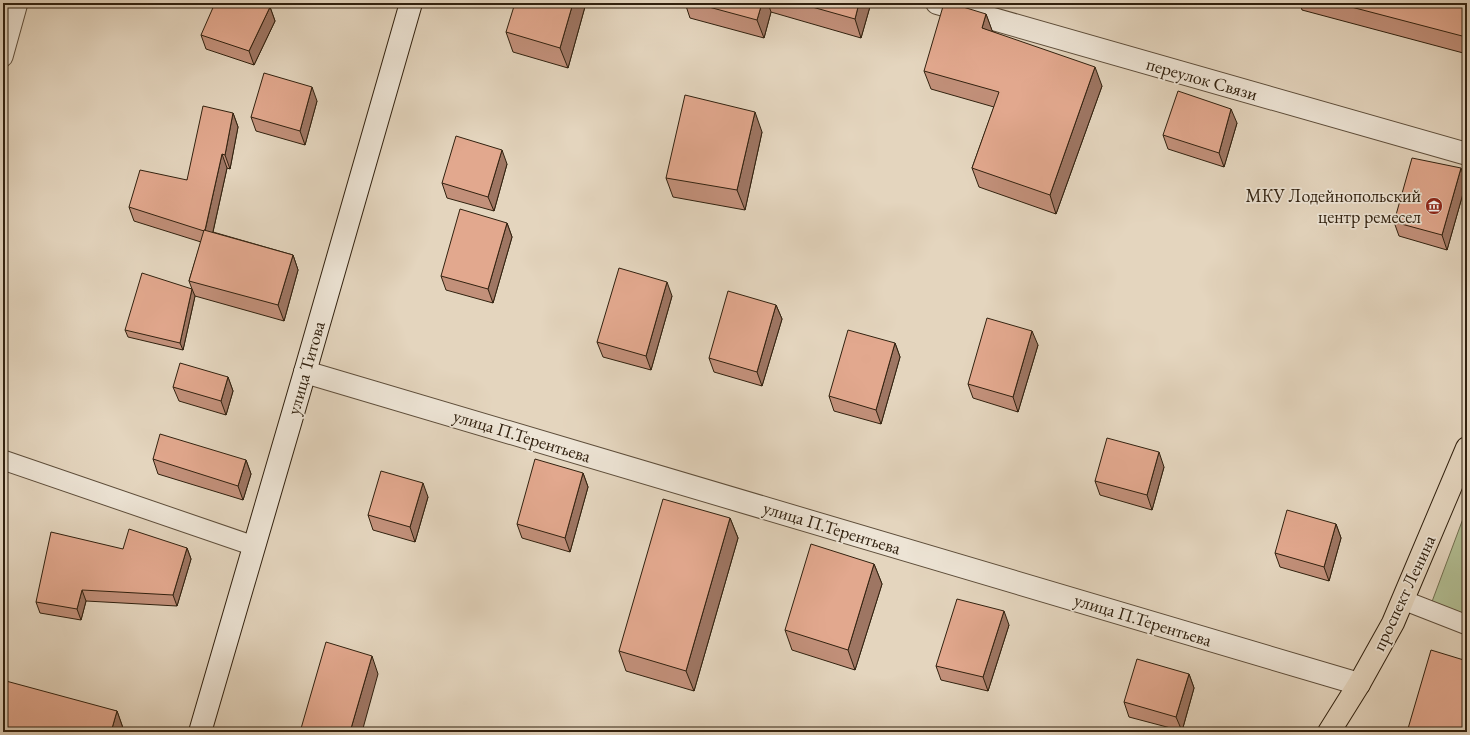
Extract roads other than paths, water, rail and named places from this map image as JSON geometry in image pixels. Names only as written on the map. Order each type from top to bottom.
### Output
[{"type":"main road","name":"проспект Ленина","points":[[1329,732],[1359,684],[1393,623],[1467,448]]},
{"type":"street","name":"улица Титова","points":[[200,732],[411,3]]},
{"type":"street","name":"переулок Связи","points":[[937,3],[1467,154]]},
{"type":"street","name":"улица П.Терентьева","points":[[305,372],[1359,684]]},
{"type":"lane","points":[[3,57],[18,3]]},
{"type":"lane","points":[[3,460],[254,546]]},
{"type":"lane","points":[[1403,600],[1467,625]]},
{"type":"place","name":"МКУ Лодейнопольский центр ремесел","points":[[1434,206]]}]
